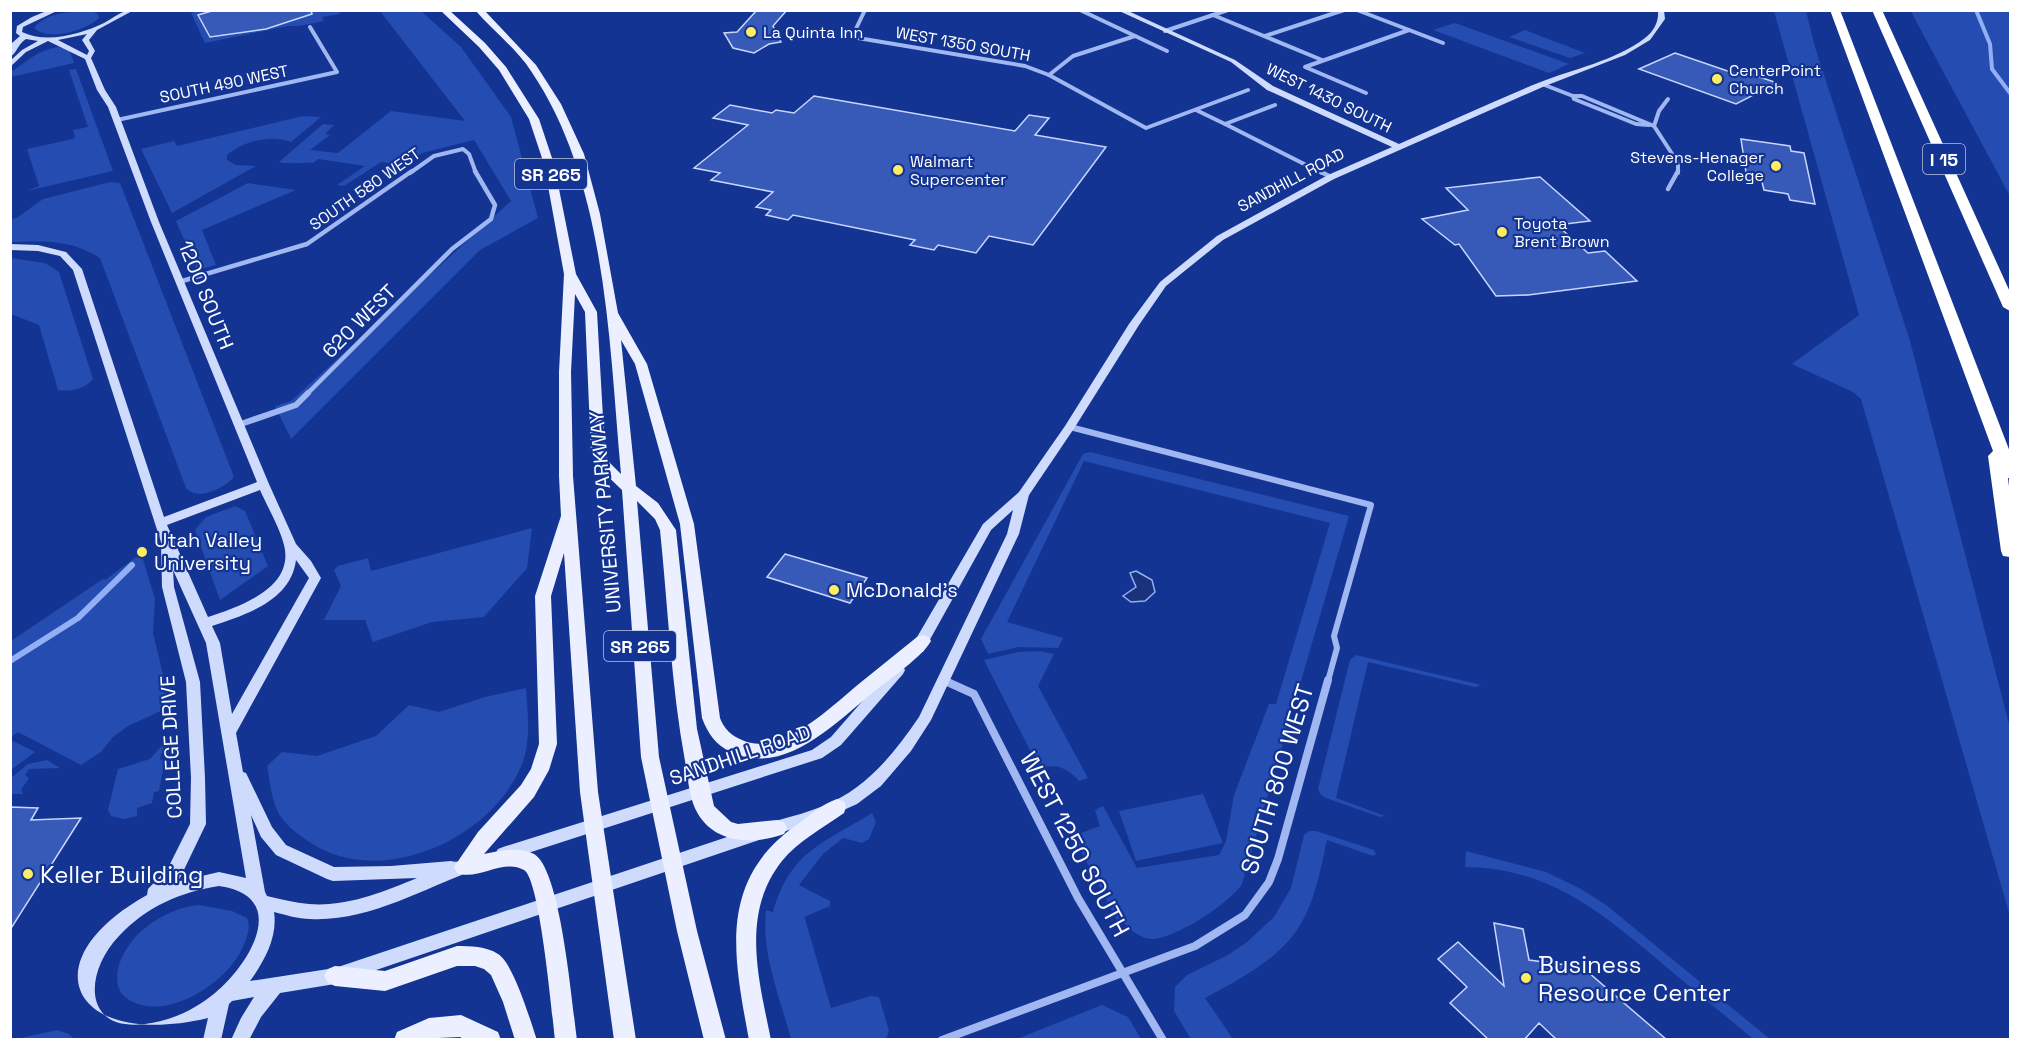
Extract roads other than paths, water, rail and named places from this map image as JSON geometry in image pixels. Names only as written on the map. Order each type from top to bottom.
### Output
[{"type":"highway","name":"I 15","points":[[1835,10],[2010,473]]},
{"type":"highway","name":"I 15","points":[[1877,10],[2010,307]]},
{"type":"highway","points":[[1991,422],[2010,551]]},
{"type":"main road","name":"UNIVERSITY PARKWAY","points":[[444,10],[482,45],[503,69],[534,119],[549,164],[570,274],[565,372],[566,476],[593,826]]},
{"type":"main road","name":"UNIVERSITY PARKWAY","points":[[479,10],[533,68],[556,104],[579,154],[595,214],[612,311],[629,486],[650,757],[687,931],[715,1040]]},
{"type":"main road","points":[[570,274],[591,312],[598,453],[607,469],[653,504],[664,519],[668,530],[688,729],[700,792],[706,810],[724,829],[738,832],[777,828]]},
{"type":"main road","points":[[612,311],[641,364],[687,524],[711,718],[720,736],[734,747],[756,751],[791,743],[823,724],[923,641]]},
{"type":"main road","points":[[464,867],[493,829],[519,804],[536,779],[544,761],[548,744],[543,596],[570,510]]},
{"type":"main road","points":[[760,1040],[743,947],[745,921],[751,899],[758,881],[776,854],[837,807]]},
{"type":"main road","name":"SR 265","points":[[593,826],[625,1040]]},
{"type":"main road","points":[[464,867],[507,858],[528,861],[537,869],[548,904],[566,1040]]},
{"type":"main road","points":[[335,976],[385,981],[457,956],[475,956],[491,961],[498,968],[513,1000],[526,1040]]},
{"type":"main road","points":[[405,1040],[429,1029],[461,1026],[490,1040]]},
{"type":"street","points":[[24,37],[19,33],[19,29],[49,10]]},
{"type":"street","points":[[10,25],[56,10]]},
{"type":"street","points":[[10,65],[27,49],[50,39],[95,29],[131,10]]},
{"type":"street","name":"WEST 1350 SOUTH","points":[[865,10],[852,37],[1025,66],[1049,75],[1146,128],[1248,90]]},
{"type":"street","points":[[1080,10],[1167,51]]},
{"type":"street","name":"WEST 1430 SOUTH","points":[[1120,10],[1233,61],[1270,88],[1398,147]]},
{"type":"street","points":[[1166,31],[1228,10]]},
{"type":"street","points":[[1264,37],[1344,10]]},
{"type":"street","points":[[1357,10],[1443,43]]},
{"type":"street","name":"SANDHILL ROAD","points":[[464,867],[817,754],[836,741],[923,641],[987,527],[1023,495],[1070,427],[1134,324],[1163,284],[1220,238],[1330,177],[1542,84],[1623,54],[1648,39],[1662,19],[1660,10]]},
{"type":"street","points":[[109,12],[111,21]]},
{"type":"street","points":[[1213,15],[1323,61]]},
{"type":"street","name":"SOUTH 490 WEST","points":[[117,120],[337,72],[310,27]]},
{"type":"street","name":"1200 SOUTH","points":[[95,29],[85,40],[92,51],[88,58],[117,120],[179,282],[263,484],[291,546],[307,564],[315,578],[229,733]]},
{"type":"street","points":[[1366,93],[1305,67],[1409,30]]},
{"type":"street","points":[[1049,75],[1073,56],[1134,36]]},
{"type":"street","points":[[10,37],[50,39],[88,58]]},
{"type":"street","points":[[10,55],[15,43],[24,37]]},
{"type":"street","points":[[1542,84],[1626,120],[1654,126],[1678,163],[1678,172],[1668,189]]},
{"type":"street","points":[[1654,126],[1659,111],[1668,99]]},
{"type":"street","points":[[1225,124],[1275,105]]},
{"type":"street","points":[[1196,110],[1330,177]]},
{"type":"street","name":"SOUTH 580 WEST","points":[[179,282],[307,244],[434,156],[463,149],[469,154],[479,181],[495,205],[491,219]]},
{"type":"street","name":"620 WEST","points":[[238,424],[296,405],[452,249],[491,219]]},
{"type":"street","name":"COLLEGE DRIVE","points":[[10,247],[38,248],[63,255],[77,269],[165,538],[213,643],[260,898]]},
{"type":"street","name":"SOUTH 800 WEST","points":[[942,1040],[1194,946],[1245,915],[1269,882],[1278,859],[1336,648],[1334,636],[1371,505],[1070,427]]},
{"type":"street","points":[[161,523],[263,484]]},
{"type":"street","name":"SANDHILL ROAD","points":[[224,996],[335,976],[837,807],[866,790],[888,771],[924,720],[1012,534],[1023,495]]},
{"type":"street","name":"COLLEGE DRIVE","points":[[142,906],[174,873],[198,824],[194,682],[168,587],[165,538]]},
{"type":"street","points":[[205,623],[248,608],[273,592],[288,571],[291,546]]},
{"type":"street","name":"WEST 1250 SOUTH","points":[[942,680],[974,694],[1078,898],[1163,1040]]},
{"type":"street","points":[[233,761],[266,832],[281,850],[333,874],[391,873],[464,867]]},
{"type":"street","points":[[109,1040],[88,1008],[85,985],[93,958],[112,931],[142,906],[165,892],[193,882],[219,879],[240,883],[260,898],[315,913],[333,912],[376,902],[464,867]]},
{"type":"street","points":[[98,1022],[119,1031],[147,1033],[189,1020],[224,996],[249,970],[263,945],[267,922],[260,898]]},
{"type":"street","points":[[240,1040],[250,1014],[275,985]]},
{"type":"street","points":[[212,1040],[224,996]]},
{"type":"waterway","points":[[1976,10],[1990,44],[1992,69],[2010,93]]},
{"type":"waterway","points":[[10,661],[78,618],[132,565]]},
{"type":"place","name":"La Quinta Inn","points":[[751,32]]},
{"type":"place","name":"CenterPoint Church","points":[[1717,79]]},
{"type":"place","name":"Stevens-Henager College","points":[[1776,166]]},
{"type":"place","name":"Walmart Supercenter","points":[[898,170]]},
{"type":"place","name":"Toyota Brent Brown","points":[[1502,232]]},
{"type":"place","name":"Utah Valley University","points":[[142,552]]},
{"type":"place","name":"McDonald's","points":[[834,590]]},
{"type":"place","name":"Keller Building","points":[[28,874]]},
{"type":"place","name":"Business Resource Center","points":[[1526,978]]}]
